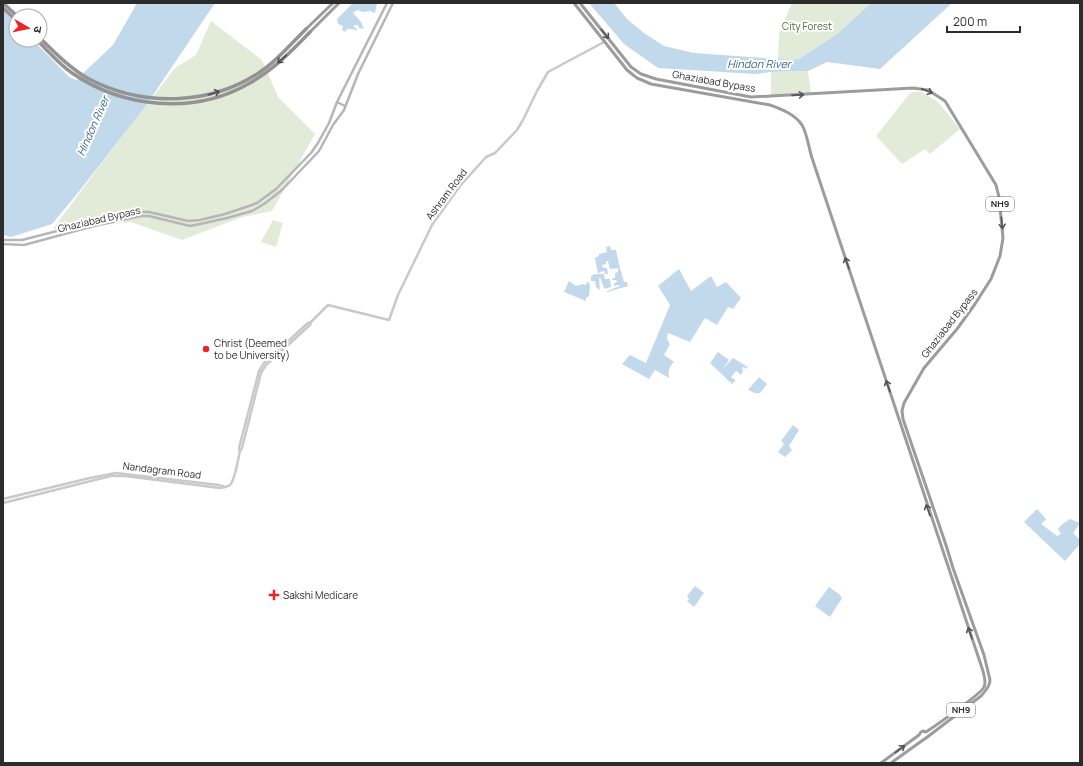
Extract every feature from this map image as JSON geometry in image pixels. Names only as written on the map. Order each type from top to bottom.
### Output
[{"type":"highway","points":[[48,46],[72,68],[88,78],[121,92],[140,97],[172,99],[196,97],[212,94],[229,88],[248,79],[266,67],[283,53],[333,3]]},
{"type":"highway","points":[[45,48],[72,73],[90,83],[130,99],[149,102],[179,103],[209,100],[248,84],[270,69],[286,57],[339,3]]},
{"type":"highway","name":"Ghaziabad Bypass","points":[[574,3],[627,70],[637,78],[652,84],[771,106],[793,116],[802,125],[974,644],[985,684],[983,688],[972,698],[926,732],[923,731],[920,735],[881,763]]},
{"type":"highway","name":"Ghaziabad Bypass","points":[[580,3],[631,67],[641,74],[656,79],[751,98],[913,88],[928,90],[946,101],[996,185],[999,197],[1003,238],[1000,256],[991,278],[961,324],[924,368],[904,403],[902,411],[903,420],[979,642],[990,680],[989,686],[981,696],[927,736],[924,740],[891,763]]},
{"type":"highway","points":[[771,106],[773,97]]},
{"type":"highway","points":[[974,644],[979,642]]},
{"type":"highway","points":[[976,651],[981,649]]},
{"type":"highway","points":[[926,732],[927,736]]},
{"type":"highway","points":[[920,735],[923,740]]},
{"type":"main road","name":"Ghaziabad Bypass","points":[[3,240],[22,240],[92,222],[141,212],[149,212],[188,221],[200,220],[249,206],[266,197],[276,189],[311,153],[329,123],[337,102],[387,3]]},
{"type":"main road","name":"Ghaziabad Bypass","points":[[3,244],[24,245],[94,226],[141,216],[149,216],[190,226],[252,211],[264,204],[282,190],[319,151],[333,125],[344,110],[358,74],[393,3]]},
{"type":"main road","points":[[337,102],[345,106]]},
{"type":"street","name":"Ashram Road","points":[[240,451],[257,376],[264,363],[328,305],[389,320],[398,295],[432,225],[460,186],[486,157],[495,153],[517,130],[548,72],[604,42]]},
{"type":"street","name":"Nandagram Road","points":[[3,499],[48,490],[99,477],[111,476],[225,488],[229,486],[232,481],[240,451]]},
{"type":"street","name":"Nandagram Road","points":[[3,503],[48,490]]},
{"type":"green space","name":"City Forest","points":[[792,3],[871,3],[837,34],[799,59],[778,60],[779,34]]},
{"type":"green space","points":[[211,21],[262,60],[278,97],[315,134],[272,211],[242,217],[182,240],[131,222],[53,229],[175,68],[196,55]]},
{"type":"green space","points":[[808,71],[811,94],[771,97],[771,72]]},
{"type":"green space","points":[[911,92],[922,92],[938,102],[960,129],[930,154],[925,149],[902,164],[876,136]]},
{"type":"green space","points":[[273,220],[283,223],[276,247],[261,242]]},
{"type":"water","name":"Hindon River","points":[[137,3],[215,3],[145,107],[52,224],[11,237],[3,235],[3,9],[8,14],[8,48],[41,48],[69,77],[76,80],[113,45]]},
{"type":"water","points":[[353,3],[377,3],[375,13],[358,10],[353,13],[361,22],[364,29],[359,28],[358,25],[354,25],[357,31],[347,29],[345,32],[342,30],[343,26],[338,24],[337,19]]},
{"type":"water","name":"Hindon River","points":[[589,3],[614,3],[627,19],[644,33],[664,46],[694,53],[791,60],[799,59],[837,34],[871,3],[952,3],[880,69],[827,62],[808,71],[755,74],[658,68],[624,44]]},
{"type":"water","points":[[610,246],[611,250],[616,250],[620,268],[610,269],[608,261],[606,261],[606,264],[602,265],[603,268],[607,268],[608,274],[605,274],[604,271],[598,274],[595,258],[599,256],[599,254],[607,252],[606,247]]},
{"type":"water","points":[[620,268],[624,282],[627,282],[628,286],[607,292],[620,286],[614,286],[614,283],[617,282],[616,280],[612,280],[615,278],[615,273],[618,272],[618,269]]},
{"type":"water","points":[[679,269],[691,291],[711,276],[717,287],[726,282],[741,298],[733,309],[728,307],[717,325],[705,318],[690,342],[668,333],[667,339],[670,344],[664,355],[674,362],[669,369],[669,378],[655,370],[649,379],[622,364],[630,355],[646,363],[670,305],[658,286]]},
{"type":"water","points":[[595,274],[604,274],[605,279],[610,279],[611,287],[605,289],[601,279],[599,278],[600,290],[596,287],[595,281],[591,281],[591,276]]},
{"type":"water","points":[[569,281],[576,286],[583,284],[586,285],[587,282],[589,282],[589,296],[586,298],[586,301],[564,292]]},
{"type":"water","points":[[718,352],[729,360],[723,369],[733,358],[748,367],[745,369],[744,366],[741,375],[736,371],[731,377],[735,379],[732,384],[710,363]]},
{"type":"water","points":[[759,377],[767,384],[760,393],[755,393],[748,390]]},
{"type":"water","points":[[793,425],[799,430],[789,446],[792,450],[785,457],[778,452],[784,444],[781,441]]},
{"type":"water","points":[[1037,509],[1046,519],[1041,524],[1057,536],[1061,534],[1058,529],[1061,525],[1070,519],[1080,523],[1073,533],[1080,540],[1080,544],[1065,561],[1024,522]]},
{"type":"water","points":[[695,586],[704,593],[694,607],[687,601],[689,599],[687,596]]},
{"type":"water","points":[[829,587],[842,598],[830,617],[815,606]]},
{"type":"place","name":"Christ (Deemed to be University)","points":[[206,349]]},
{"type":"place","name":"Sakshi Medicare","points":[[274,595]]}]
